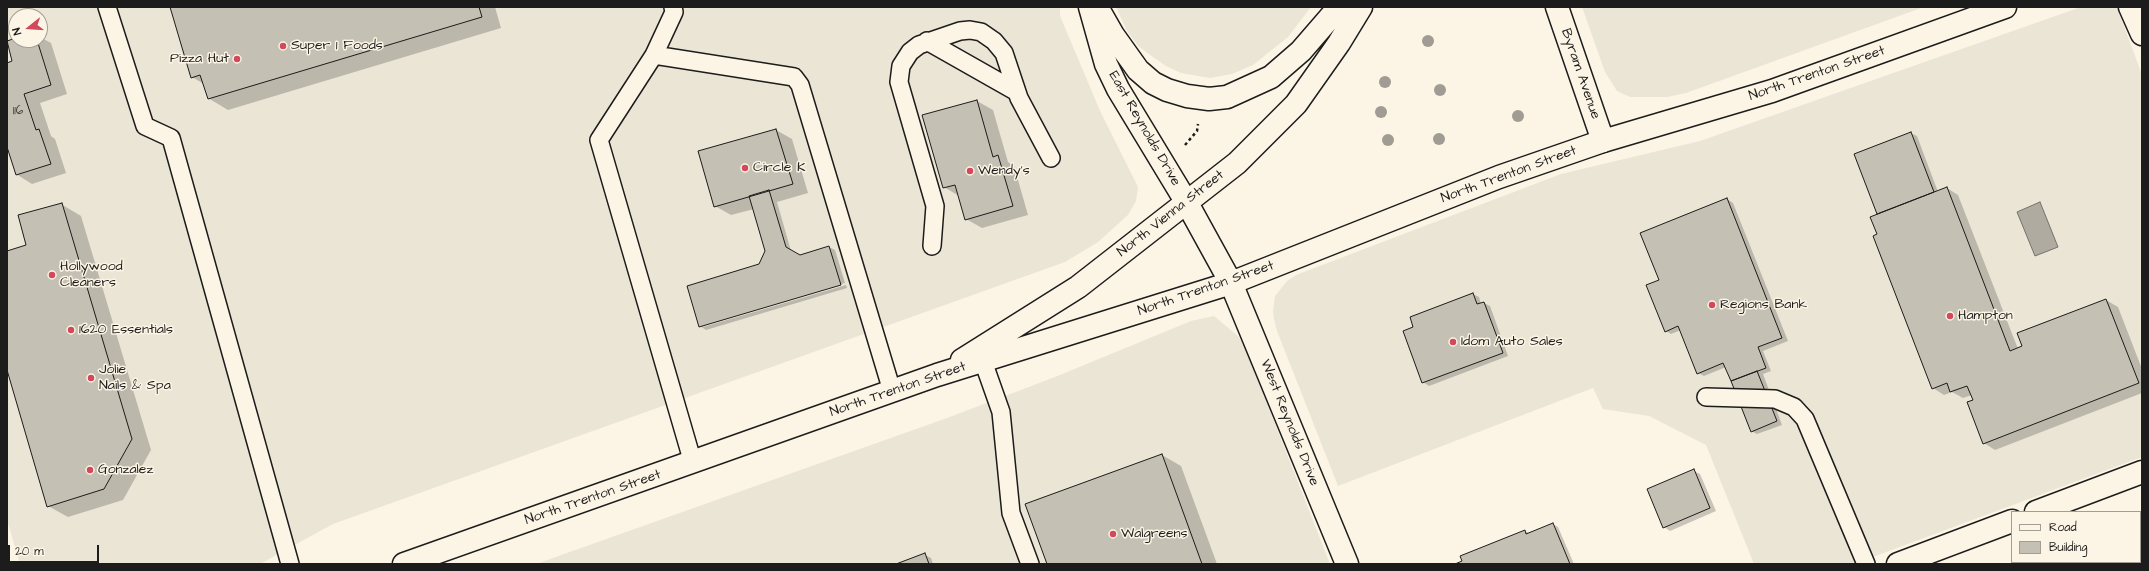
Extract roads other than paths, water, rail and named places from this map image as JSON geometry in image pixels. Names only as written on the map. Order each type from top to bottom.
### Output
[{"type":"main road","name":"East Reynolds Drive","points":[[1090,7],[1106,64],[1118,89],[1187,203],[1231,283]]},
{"type":"main road","points":[[1097,7],[1113,34],[1138,70],[1153,83],[1167,90],[1187,96],[1209,99],[1227,97],[1271,76],[1302,51],[1339,7]]},
{"type":"main road","name":"North Vienna Street","points":[[937,375],[1078,287],[1237,163],[1296,104],[1339,44],[1361,7]]},
{"type":"main road","name":"Byram Avenue","points":[[1557,7],[1603,141]]},
{"type":"main road","name":"North Trenton Street","points":[[404,564],[693,463],[937,375],[1231,283],[1492,179],[1603,141],[1772,91],[2004,7]]},
{"type":"main road","points":[[2130,7],[2142,34]]},
{"type":"main road","name":"West Reynolds Drive","points":[[1231,283],[1347,564]]},
{"type":"main road","points":[[2039,511],[2142,472]]},
{"type":"main road","points":[[1898,564],[2011,521]]},
{"type":"lane","points":[[107,7],[145,126],[170,138],[290,564]]},
{"type":"lane","points":[[673,7],[674,12],[654,55],[599,140],[693,463]]},
{"type":"lane","points":[[932,246],[935,206],[899,82],[899,72],[905,59],[919,45],[927,41],[960,31],[981,32],[994,41],[1004,53],[1017,92],[1051,158]]},
{"type":"lane","points":[[927,41],[1017,92]]},
{"type":"lane","points":[[654,55],[794,77],[800,85],[892,391]]},
{"type":"lane","points":[[983,361],[1001,412],[1011,513],[1030,564]]},
{"type":"lane","points":[[1706,397],[1775,399],[1794,407],[1805,419],[1866,564]]},
{"type":"place","name":"Super 1 Foods","points":[[283,46]]},
{"type":"place","name":"Pizza Hut","points":[[237,59]]},
{"type":"place","name":"Circle K","points":[[745,168]]},
{"type":"place","name":"Wendy's","points":[[970,171]]},
{"type":"place","name":"Hollywood Cleaners","points":[[52,275]]},
{"type":"place","name":"Regions Bank","points":[[1712,305]]},
{"type":"place","name":"Hampton","points":[[1950,316]]},
{"type":"place","name":"1620 Essentials","points":[[71,330]]},
{"type":"place","name":"Idom Auto Sales","points":[[1453,342]]},
{"type":"place","name":"Jolie Nails & Spa","points":[[91,378]]},
{"type":"place","name":"Gonzalez","points":[[90,470]]},
{"type":"place","name":"Walgreens","points":[[1113,534]]}]
